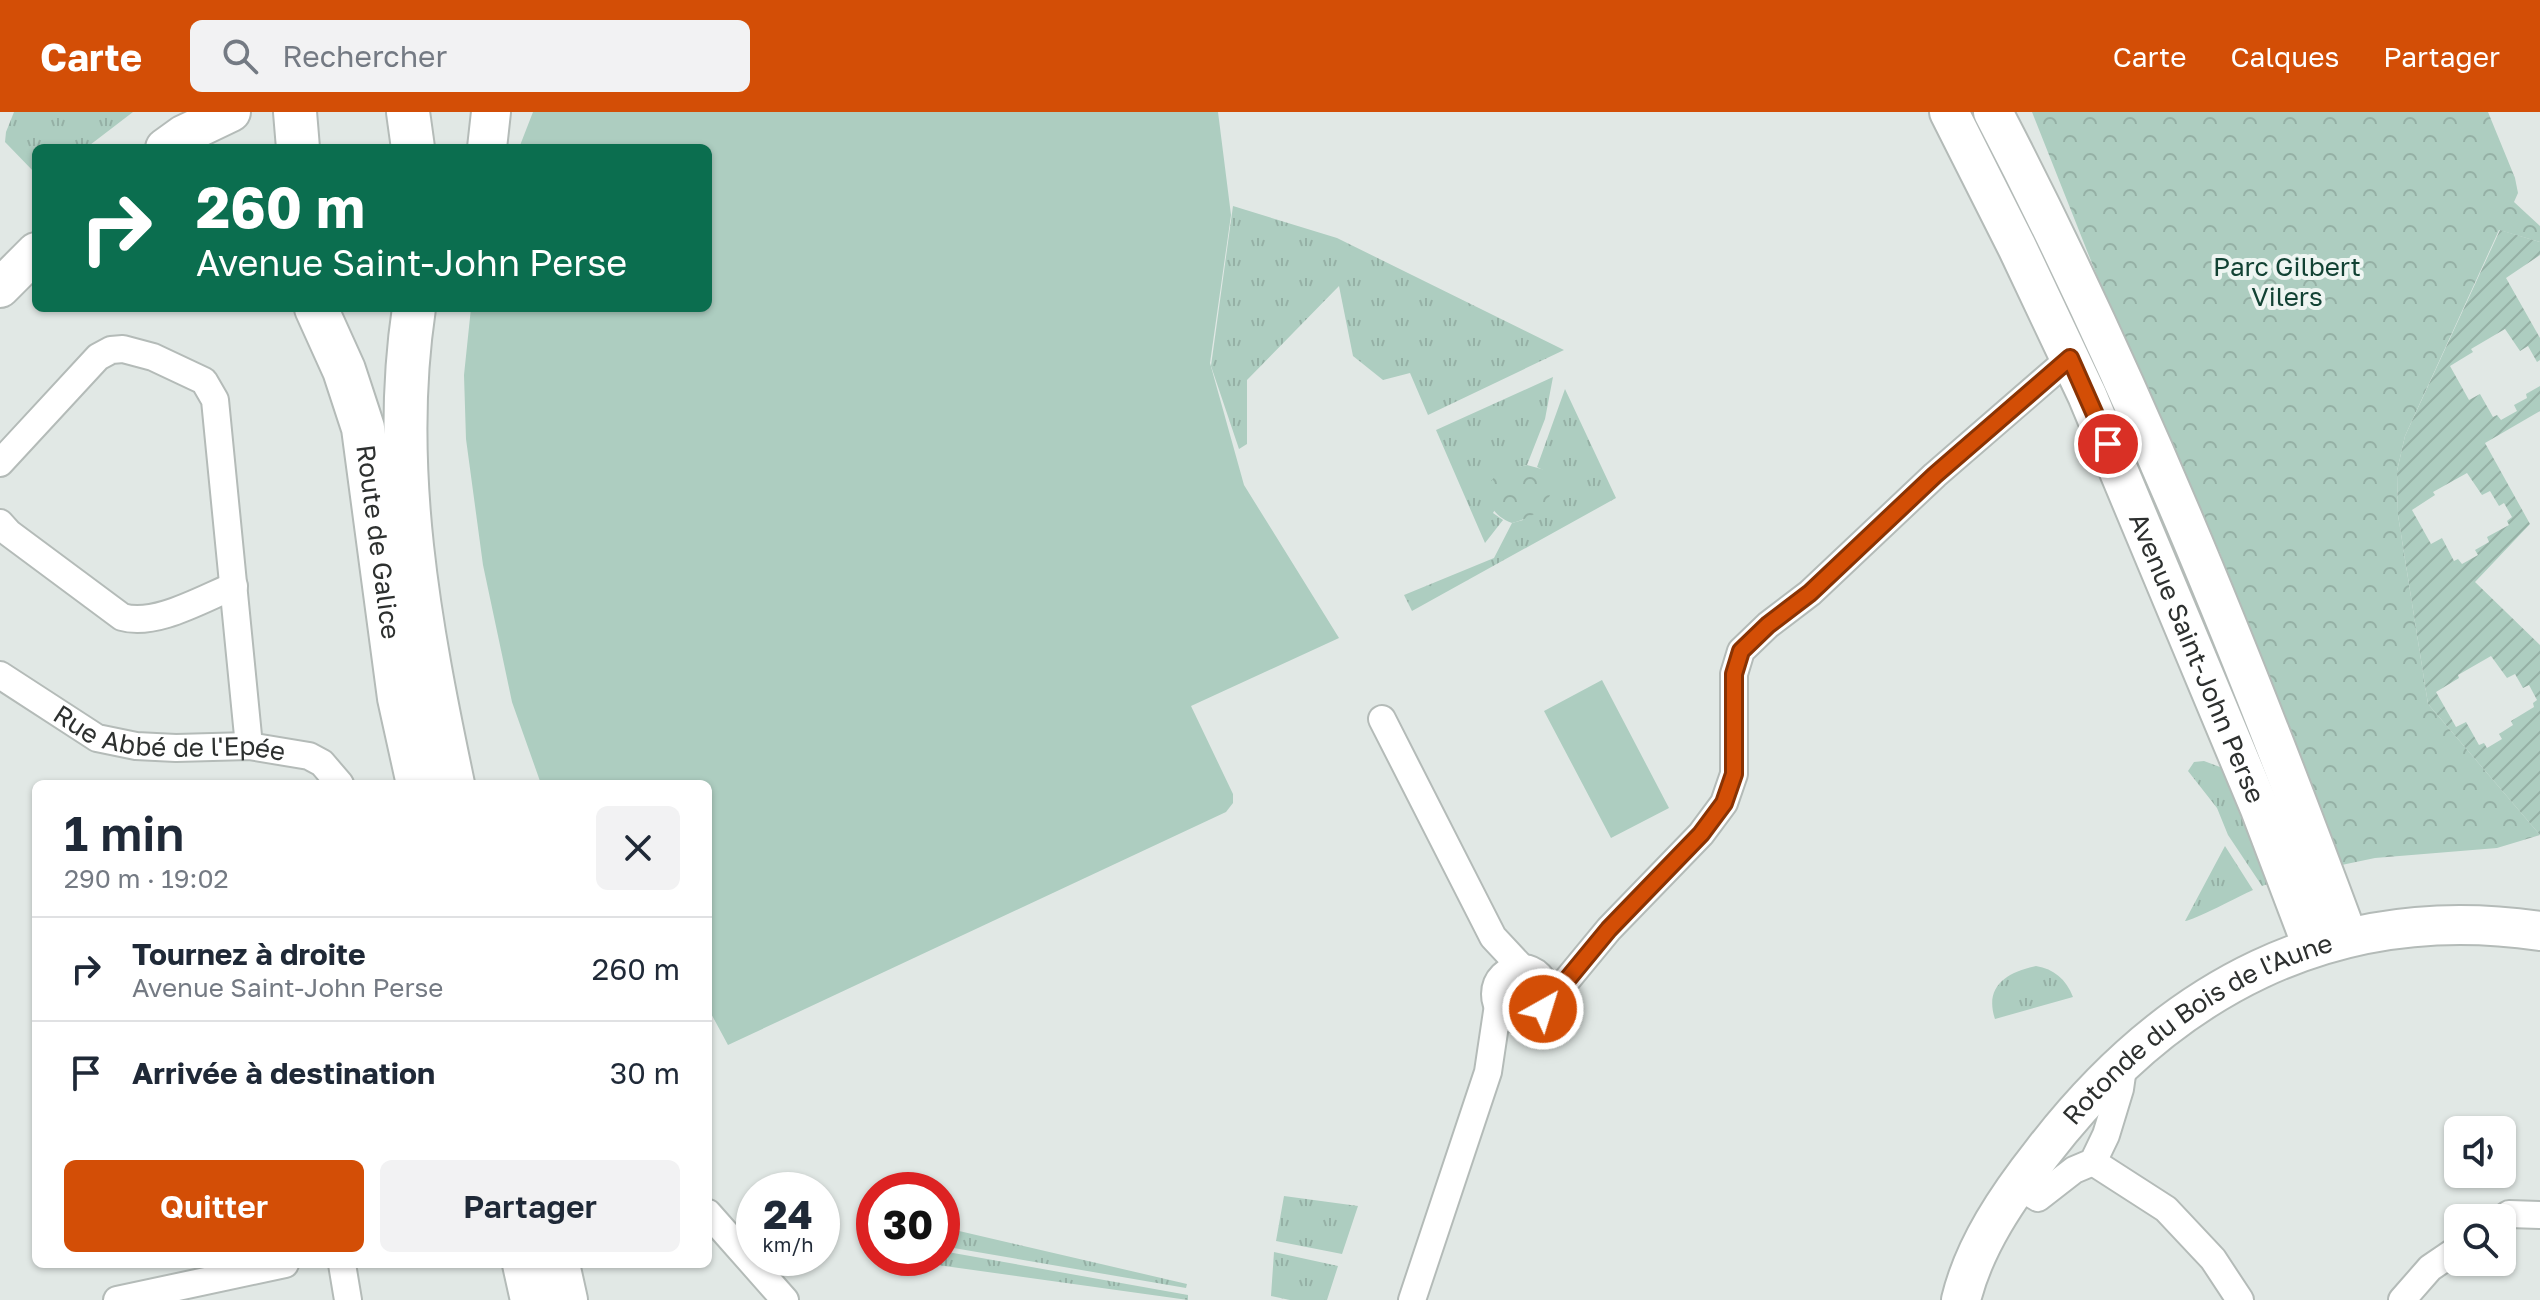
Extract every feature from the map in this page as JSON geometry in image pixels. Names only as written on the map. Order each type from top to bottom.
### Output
[{"type":"main road","points":[[171,144],[231,112]]},
{"type":"main road","points":[[295,112],[298,144]]},
{"type":"main road","points":[[408,112],[412,144]]},
{"type":"main road","points":[[487,144],[491,112]]},
{"type":"main road","name":"Avenue Saint-John Perse","points":[[1949,112],[2070,358],[2260,809],[2312,946]]},
{"type":"main road","name":"Avenue Saint-John Perse","points":[[1993,112],[2036,194],[2117,367],[2234,644],[2348,937]]},
{"type":"main road","points":[[0,288],[32,256]]},
{"type":"main road","name":"Route de Galice","points":[[318,312],[344,370],[363,428],[399,698],[417,780]]},
{"type":"main road","name":"Route de Galice","points":[[414,312],[405,401],[406,492],[412,558],[431,678],[452,780]]},
{"type":"main road","name":"Rotonde du Bois de l'Aune","points":[[1961,1300],[1977,1255],[2028,1192],[2090,1094],[2124,1061],[2203,1001],[2239,978],[2312,946],[2348,937],[2472,925],[2540,931]]},
{"type":"main road","points":[[525,1268],[532,1300]]},
{"type":"main road","points":[[559,1268],[566,1300]]},
{"type":"street","points":[[0,463],[98,357],[111,350],[123,349],[153,357],[194,374],[210,388],[215,400],[249,746]]},
{"type":"street","points":[[1492,1053],[1537,1013],[1584,957],[1701,834],[1724,803],[1734,774],[1734,674],[1741,651],[1768,625],[1810,593],[1935,475],[2070,358]]},
{"type":"street","points":[[0,523],[9,533],[122,617],[137,622],[234,586]]},
{"type":"street","name":"Rue Abbé de l'Epée","points":[[0,675],[97,738],[136,746],[249,746],[309,756],[322,763],[337,780]]},
{"type":"street","points":[[1382,719],[1493,937],[1546,986],[1546,1001],[1537,1013],[1516,1020],[1503,1012],[1498,993],[1493,937]]},
{"type":"street","points":[[1412,1300],[1492,1053],[1498,993],[1508,972],[1529,971],[1584,957]]},
{"type":"street","points":[[2028,1192],[2093,1162],[2106,1135],[2120,1089],[2124,1061]]},
{"type":"street","points":[[2093,1162],[2166,1209],[2213,1259],[2240,1300]]},
{"type":"street","points":[[2516,1214],[2540,1215]]},
{"type":"street","points":[[712,1218],[785,1300]]},
{"type":"street","points":[[2402,1300],[2430,1268],[2444,1258]]},
{"type":"street","points":[[117,1300],[266,1268]]},
{"type":"street","points":[[343,1268],[348,1300]]},
{"type":"green space","points":[[14,112],[133,112],[91,144],[32,144],[32,170],[5,142]]},
{"type":"green space","points":[[533,112],[1218,112],[1231,215],[1210,363],[1244,485],[1339,638],[1191,706],[1233,794],[1233,803],[1226,812],[728,1045],[712,1015],[712,780],[540,780],[512,702],[483,565],[466,439],[464,375],[471,312],[712,312],[712,144],[521,144]]},
{"type":"green space","name":"Parc Gilbert Vilers","points":[[2032,112],[2488,112],[2515,178],[2518,193],[2514,202],[2540,226],[2540,242],[2499,230],[2405,436],[2397,471],[2398,515],[2428,704],[2540,835],[2497,848],[2375,858],[2332,867],[2298,758],[2220,553],[2101,286]]},
{"type":"green space","points":[[1233,206],[1337,238],[1564,350],[1428,415],[1410,373],[1383,380],[1353,356],[1339,286],[1247,380],[1247,444],[1239,449],[1211,366]]},
{"type":"green space","points":[[2500,230],[2540,242],[2540,255],[2506,278],[2540,338],[2540,360],[2537,362],[2528,346],[2520,351],[2505,329],[2450,366],[2469,400],[2480,394],[2493,417],[2497,415],[2501,420],[2517,411],[2514,405],[2540,386],[2540,411],[2485,443],[2530,524],[2475,582],[2540,645],[2540,835],[2428,704],[2398,515],[2397,471],[2405,436]],"holes":[[[2467,473],[2482,495],[2490,491],[2499,506],[2504,503],[2512,517],[2507,521],[2509,525],[2487,537],[2489,542],[2475,550],[2478,555],[2462,564],[2458,559],[2454,561],[2442,538],[2431,544],[2412,510],[2435,495],[2433,492]],[[2491,656],[2507,678],[2515,674],[2523,688],[2529,685],[2537,700],[2533,703],[2534,707],[2511,721],[2513,725],[2499,734],[2502,739],[2487,748],[2484,743],[2479,745],[2466,722],[2456,727],[2436,692]]]},
{"type":"green space","points":[[1553,377],[1545,419],[1527,465],[1519,467],[1493,513],[1503,520],[1485,543],[1436,430]]},
{"type":"green space","points":[[1565,389],[1616,498],[1412,611],[1404,595],[1494,558],[1512,523],[1523,520],[1545,471],[1537,467]]},
{"type":"green space","points":[[1527,465],[1545,470],[1555,481],[1541,509],[1512,523],[1490,505],[1488,489],[1497,474]]},
{"type":"green space","points":[[1602,680],[1669,808],[1611,838],[1544,711]]},
{"type":"green space","points":[[2204,761],[2228,770],[2277,881],[2262,886],[2228,835],[2217,808],[2188,771],[2194,762]]},
{"type":"green space","points":[[2225,846],[2253,890],[2185,921]]},
{"type":"green space","points":[[2036,966],[2059,976],[2073,997],[1995,1019],[1993,998],[2000,982],[2016,972]]},
{"type":"green space","points":[[1284,1196],[1358,1206],[1342,1254],[1276,1241]]},
{"type":"green space","points":[[960,1231],[1187,1284],[1186,1288],[960,1249]]},
{"type":"green space","points":[[1274,1252],[1338,1266],[1327,1300],[1290,1300],[1271,1296]]},
{"type":"green space","points":[[960,1254],[1188,1295],[1188,1300],[960,1268]]},
{"type":"route","points":[[1543,1009],[1584,957],[1701,834],[1724,803],[1734,774],[1734,674],[1741,651],[1768,625],[1810,593],[1935,475],[2070,358],[2108,444]]}]
